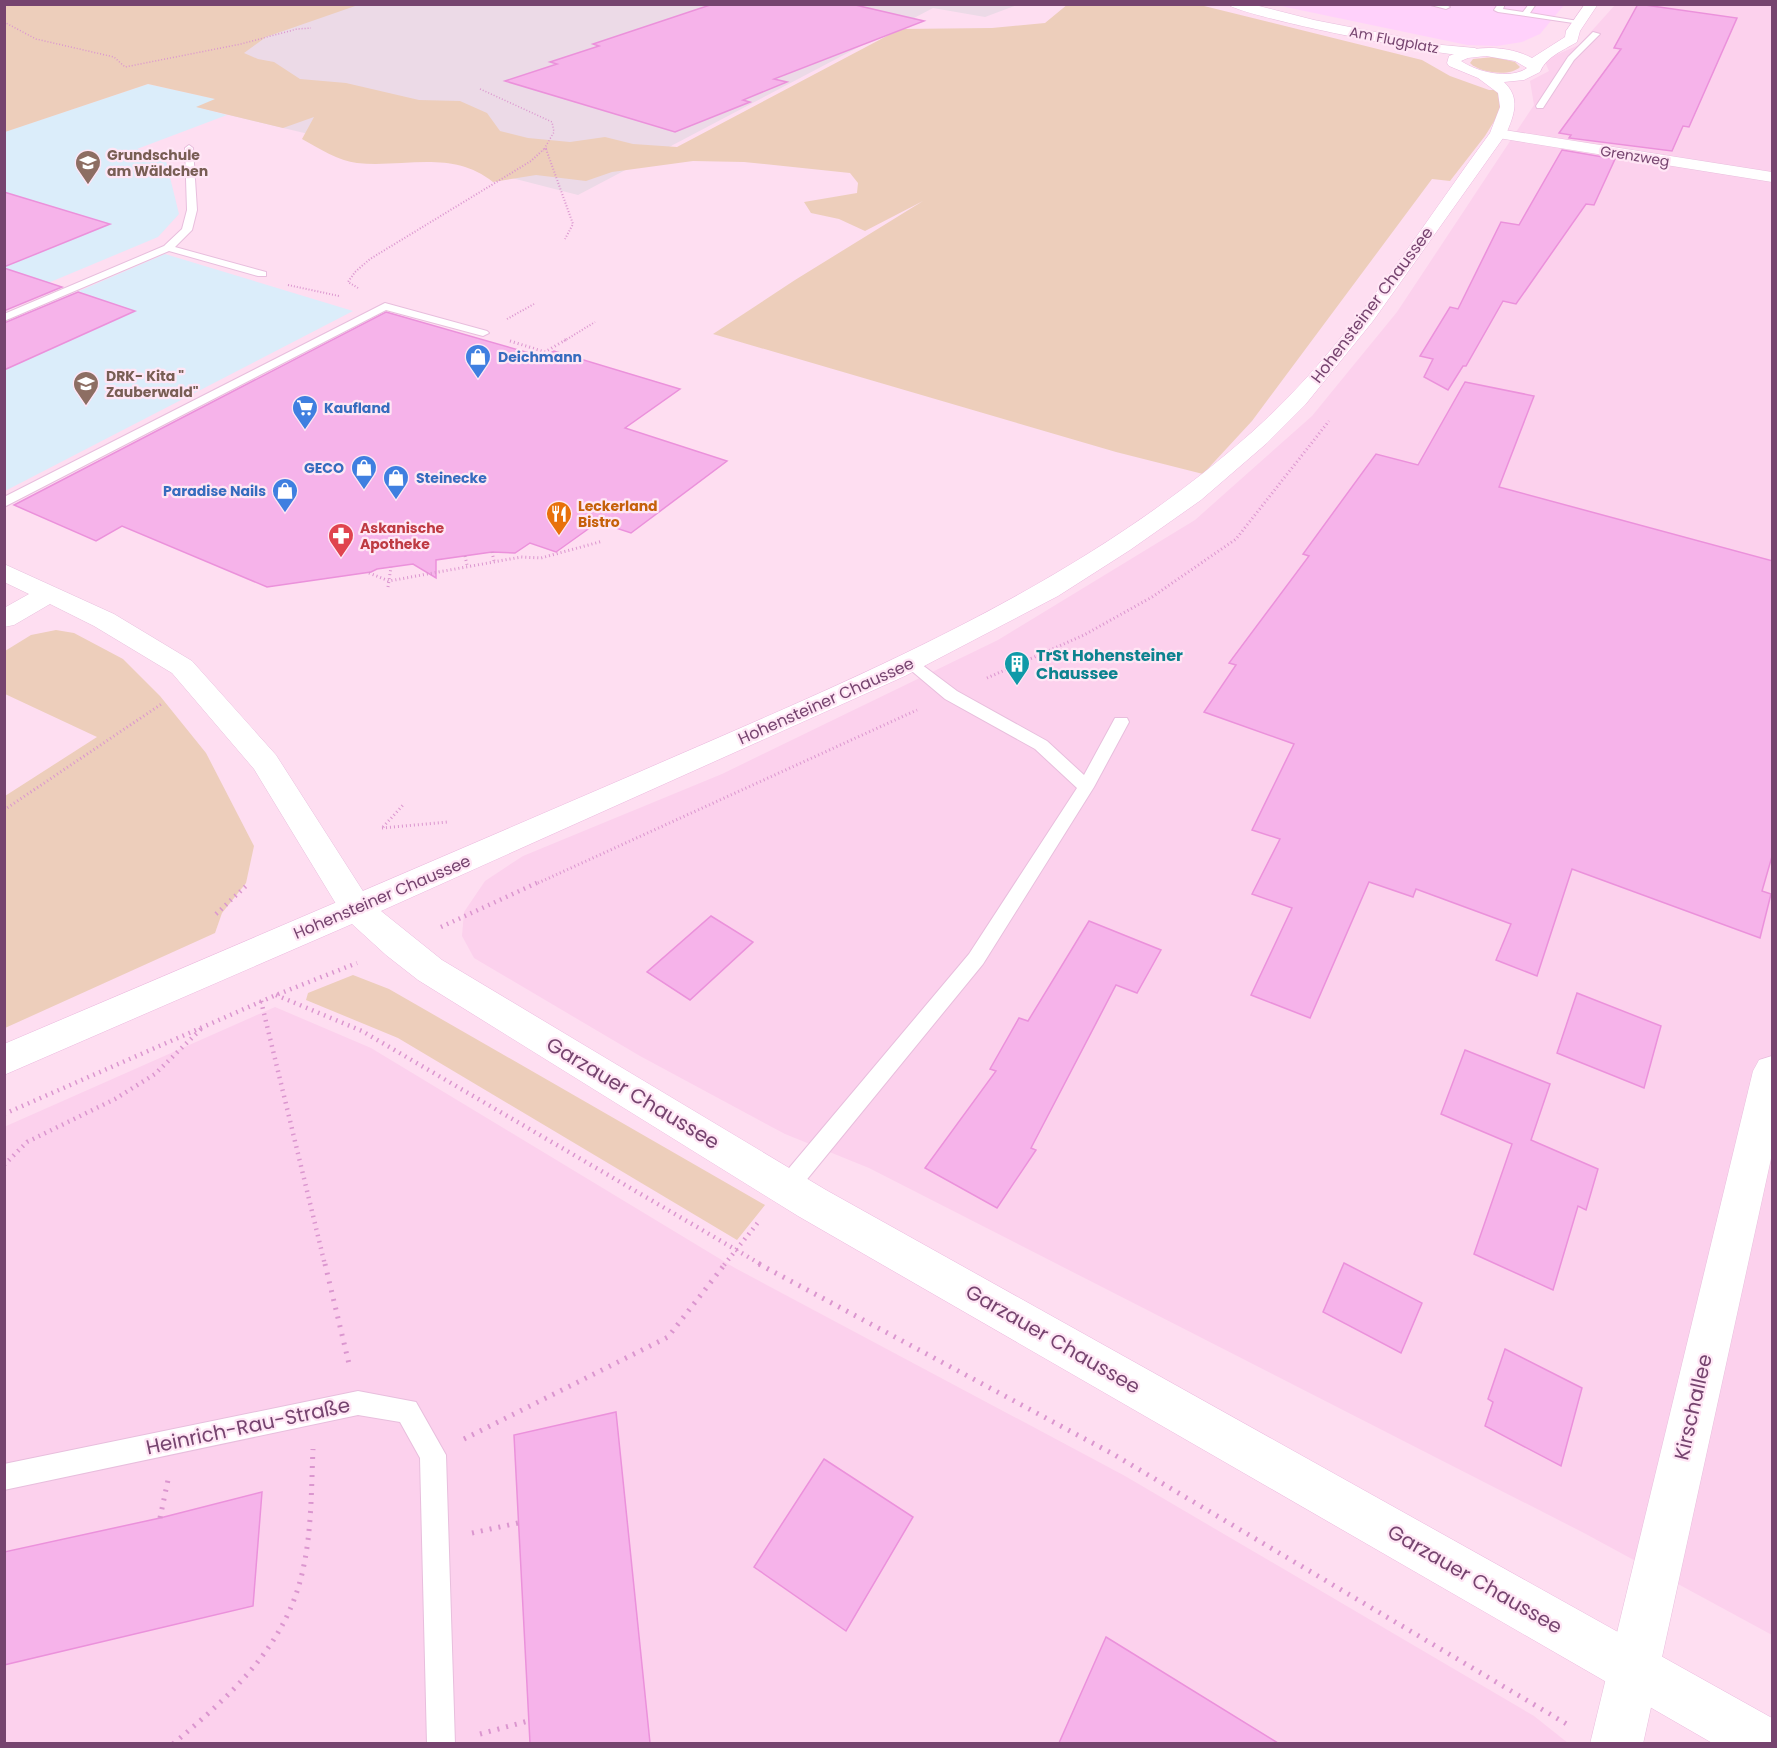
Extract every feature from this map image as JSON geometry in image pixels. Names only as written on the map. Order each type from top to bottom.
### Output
[{"type":"main road","name":"Am Flugplatz","points":[[1233,4],[1434,55],[1467,71],[1483,75]]},
{"type":"main road","points":[[1483,75],[1504,77],[1530,70],[1543,56],[1572,39],[1592,4]]},
{"type":"main road","name":"Am Flugplatz","points":[[1314,24],[1442,49],[1497,53]]},
{"type":"main road","points":[[1497,53],[1538,47],[1577,27]]},
{"type":"main road","points":[[1454,63],[1454,59],[1458,56],[1474,52]]},
{"type":"main road","points":[[1497,53],[1519,57],[1530,70]]},
{"type":"main road","name":"Hohensteiner Chaussee","points":[[1498,134],[1512,121],[1523,98],[1522,82],[1530,70]]},
{"type":"main road","name":"Hohensteiner Chaussee","points":[[4,1060],[912,664],[1013,612],[1169,512],[1259,438],[1307,392],[1341,352],[1498,134],[1509,110],[1509,102],[1499,84],[1483,75]]},
{"type":"main road","name":"Grenzweg","points":[[1498,134],[1773,177]]},
{"type":"main road","name":"Garzauer Chaussee","points":[[4,572],[104,620],[182,667],[265,762],[356,908],[398,946],[430,970],[787,1187],[1766,1743]]},
{"type":"main road","points":[[4,619],[49,594]]},
{"type":"main road","name":"Kirschallee","points":[[1598,1737],[1632,1668],[1773,1071]]},
{"type":"lane","points":[[1430,4],[1446,7]]},
{"type":"lane","points":[[1502,4],[1498,10],[1577,27]]},
{"type":"lane","points":[[1497,14],[1523,18],[1533,4]]},
{"type":"lane","points":[[1540,106],[1571,59],[1596,34]]},
{"type":"lane","points":[[4,318],[168,248],[187,230],[192,210],[189,148]]},
{"type":"lane","points":[[168,248],[262,274]]},
{"type":"lane","points":[[4,503],[386,306],[483,333]]},
{"type":"lane","points":[[912,664],[951,695],[1041,745],[1086,787]]},
{"type":"lane","points":[[787,1187],[976,959],[1086,787],[1120,722]]},
{"type":"lane","name":"Heinrich-Rau-Straße","points":[[4,1477],[358,1403],[407,1412],[433,1455],[441,1743]]},
{"type":"path","points":[[4,22],[36,39],[114,57],[125,67],[241,44],[297,29],[311,28]]},
{"type":"path","points":[[386,306],[348,282],[354,272],[370,259],[531,161],[546,148],[554,132],[552,122],[480,89]]},
{"type":"path","points":[[546,148],[573,224],[565,239]]},
{"type":"path","points":[[262,274],[282,284],[386,306]]},
{"type":"path","points":[[483,333],[545,352],[595,322]]},
{"type":"path","points":[[369,573],[389,581],[439,573],[467,565],[521,557],[541,558],[603,541]]},
{"type":"path","points":[[492,552],[494,561]]},
{"type":"path","points":[[465,556],[467,565]]},
{"type":"path","points":[[388,587],[391,567]]},
{"type":"path","points":[[4,810],[171,698],[198,685]]},
{"type":"path","points":[[404,804],[382,828],[447,822]]},
{"type":"path","points":[[216,914],[247,885]]},
{"type":"path","points":[[4,1114],[276,995],[398,946]]},
{"type":"path","points":[[276,995],[362,1031],[735,1251],[1113,1454],[1598,1737]]},
{"type":"path","points":[[261,1002],[358,1403]]},
{"type":"path","points":[[4,1165],[27,1142],[115,1099],[155,1074],[203,1027]]},
{"type":"path","points":[[433,1455],[668,1337],[787,1187]]},
{"type":"path","points":[[173,1743],[223,1702],[278,1635],[299,1587],[309,1533],[314,1412]]},
{"type":"path","points":[[475,1735],[528,1721]]},
{"type":"shaded area","points":[[1068,4],[1200,5],[1422,60],[1450,76],[1489,90],[1499,90],[1503,107],[1485,136],[1450,181],[1432,179],[1252,421],[1203,474],[1116,452],[713,334],[923,201],[865,231],[839,219],[811,213],[804,202],[857,193],[858,183],[850,173],[744,162],[693,161],[612,172],[586,181],[536,175],[493,182],[477,172],[444,163],[350,162],[329,154],[302,139],[314,117],[283,128],[196,107],[215,99],[148,84],[5,132],[4,5],[358,5],[266,37],[244,53],[274,62],[300,79],[346,83],[419,100],[460,101],[487,113],[500,131],[528,138],[570,142],[605,137],[633,144],[677,147],[900,29],[992,28],[1045,23]]},
{"type":"shaded area","points":[[339,5],[1017,5],[985,17],[933,8],[578,195],[423,155],[413,159],[196,107],[222,97],[132,73]]},
{"type":"shaded area","points":[[1276,5],[1564,5],[1540,34],[1522,42],[1497,46],[1467,45]]},
{"type":"shaded area","points":[[1615,5],[1772,5],[1772,1635],[1584,1533],[869,1168],[785,1134],[640,1056],[474,958],[462,936],[464,912],[485,881],[523,856],[722,774],[998,640],[1195,520],[1312,416],[1397,312],[1534,105],[1530,81],[1549,71],[1545,62],[1551,57],[1579,45]]},
{"type":"shaded area","points":[[1494,57],[1515,62],[1520,67],[1502,73],[1481,69],[1470,63],[1473,59]]},
{"type":"shaded area","name":"Grundschule am Wäldchen","points":[[148,84],[216,99],[197,107],[227,115],[137,149],[165,157],[179,214],[158,237],[5,301],[4,132]]},
{"type":"shaded area","name":"DRK- Kita \" Zauberwald\"","points":[[165,254],[353,311],[5,491],[5,323]]},
{"type":"shaded area","points":[[56,630],[74,633],[123,659],[160,696],[206,753],[254,846],[246,883],[222,913],[215,933],[5,1028],[5,796],[97,737],[5,694],[5,651],[31,635]]},
{"type":"shaded area","points":[[353,975],[389,989],[765,1205],[737,1240],[398,1038],[306,1000],[308,993]]},
{"type":"shaded area","points":[[275,1007],[371,1048],[735,1268],[1125,1476],[1534,1716],[1568,1743],[5,1743],[4,1127]]},
{"type":"building","points":[[713,4],[851,4],[924,21],[774,79],[787,82],[743,100],[750,102],[675,132],[505,81],[557,64],[550,62],[599,46],[593,44]]},
{"type":"building","points":[[1638,4],[1737,18],[1689,127],[1683,126],[1672,151],[1569,138],[1571,135],[1559,133],[1621,49],[1614,48]]},
{"type":"building","points":[[1562,150],[1615,159],[1594,205],[1586,204],[1516,304],[1503,301],[1466,366],[1463,366],[1448,390],[1424,377],[1433,359],[1420,356],[1450,307],[1458,309],[1501,222],[1519,225]]},
{"type":"building","points":[[4,192],[110,224],[4,267]]},
{"type":"building","points":[[4,268],[62,287],[4,311]]},
{"type":"building","points":[[78,292],[135,311],[4,370],[4,323]]},
{"type":"building","points":[[386,312],[543,357],[554,351],[680,389],[625,428],[727,461],[631,533],[598,522],[556,552],[530,543],[515,553],[492,552],[436,560],[436,578],[413,564],[267,587],[122,526],[96,541],[14,505]]},
{"type":"building","points":[[1465,382],[1534,396],[1499,487],[1773,561],[1773,853],[1762,891],[1771,894],[1760,938],[1572,869],[1537,976],[1496,960],[1511,924],[1416,889],[1413,897],[1369,882],[1310,1018],[1251,995],[1292,908],[1252,894],[1280,839],[1252,830],[1294,744],[1204,712],[1236,665],[1229,663],[1309,556],[1303,554],[1376,454],[1418,465]]},
{"type":"building","points":[[711,916],[753,942],[690,1000],[647,972]]},
{"type":"building","points":[[1089,921],[1161,950],[1137,993],[1116,985],[1031,1148],[1036,1150],[997,1208],[925,1168],[996,1071],[990,1069],[1019,1018],[1028,1021]]},
{"type":"building","points":[[1577,993],[1661,1026],[1644,1088],[1557,1053]]},
{"type":"building","points":[[1465,1050],[1550,1084],[1531,1140],[1598,1169],[1586,1210],[1578,1206],[1553,1290],[1474,1254],[1512,1144],[1441,1114]]},
{"type":"building","points":[[1344,1263],[1422,1303],[1401,1353],[1323,1312]]},
{"type":"building","points":[[1505,1349],[1582,1388],[1561,1466],[1485,1426],[1493,1402],[1488,1399]]},
{"type":"building","points":[[616,1412],[650,1743],[530,1743],[514,1435]]},
{"type":"building","points":[[824,1459],[913,1517],[846,1631],[754,1567]]},
{"type":"building","points":[[262,1492],[253,1606],[4,1665],[4,1552],[160,1518]]},
{"type":"building","points":[[1106,1637],[1278,1743],[1059,1743]]},
{"type":"place","name":"Grundschule am Wäldchen","points":[[88,186]]},
{"type":"place","name":"Deichmann","points":[[478,380]]},
{"type":"place","name":"DRK- Kita \" Zauberwald\"","points":[[86,407]]},
{"type":"place","name":"Kaufland","points":[[305,431]]},
{"type":"place","name":"GECO","points":[[364,491]]},
{"type":"place","name":"Steinecke","points":[[396,501]]},
{"type":"place","name":"Paradise Nails","points":[[285,514]]},
{"type":"place","name":"Leckerland Bistro","points":[[559,537]]},
{"type":"place","name":"Askanische Apotheke","points":[[341,559]]},
{"type":"place","name":"TrSt Hohensteiner Chaussee","points":[[1017,687]]}]
